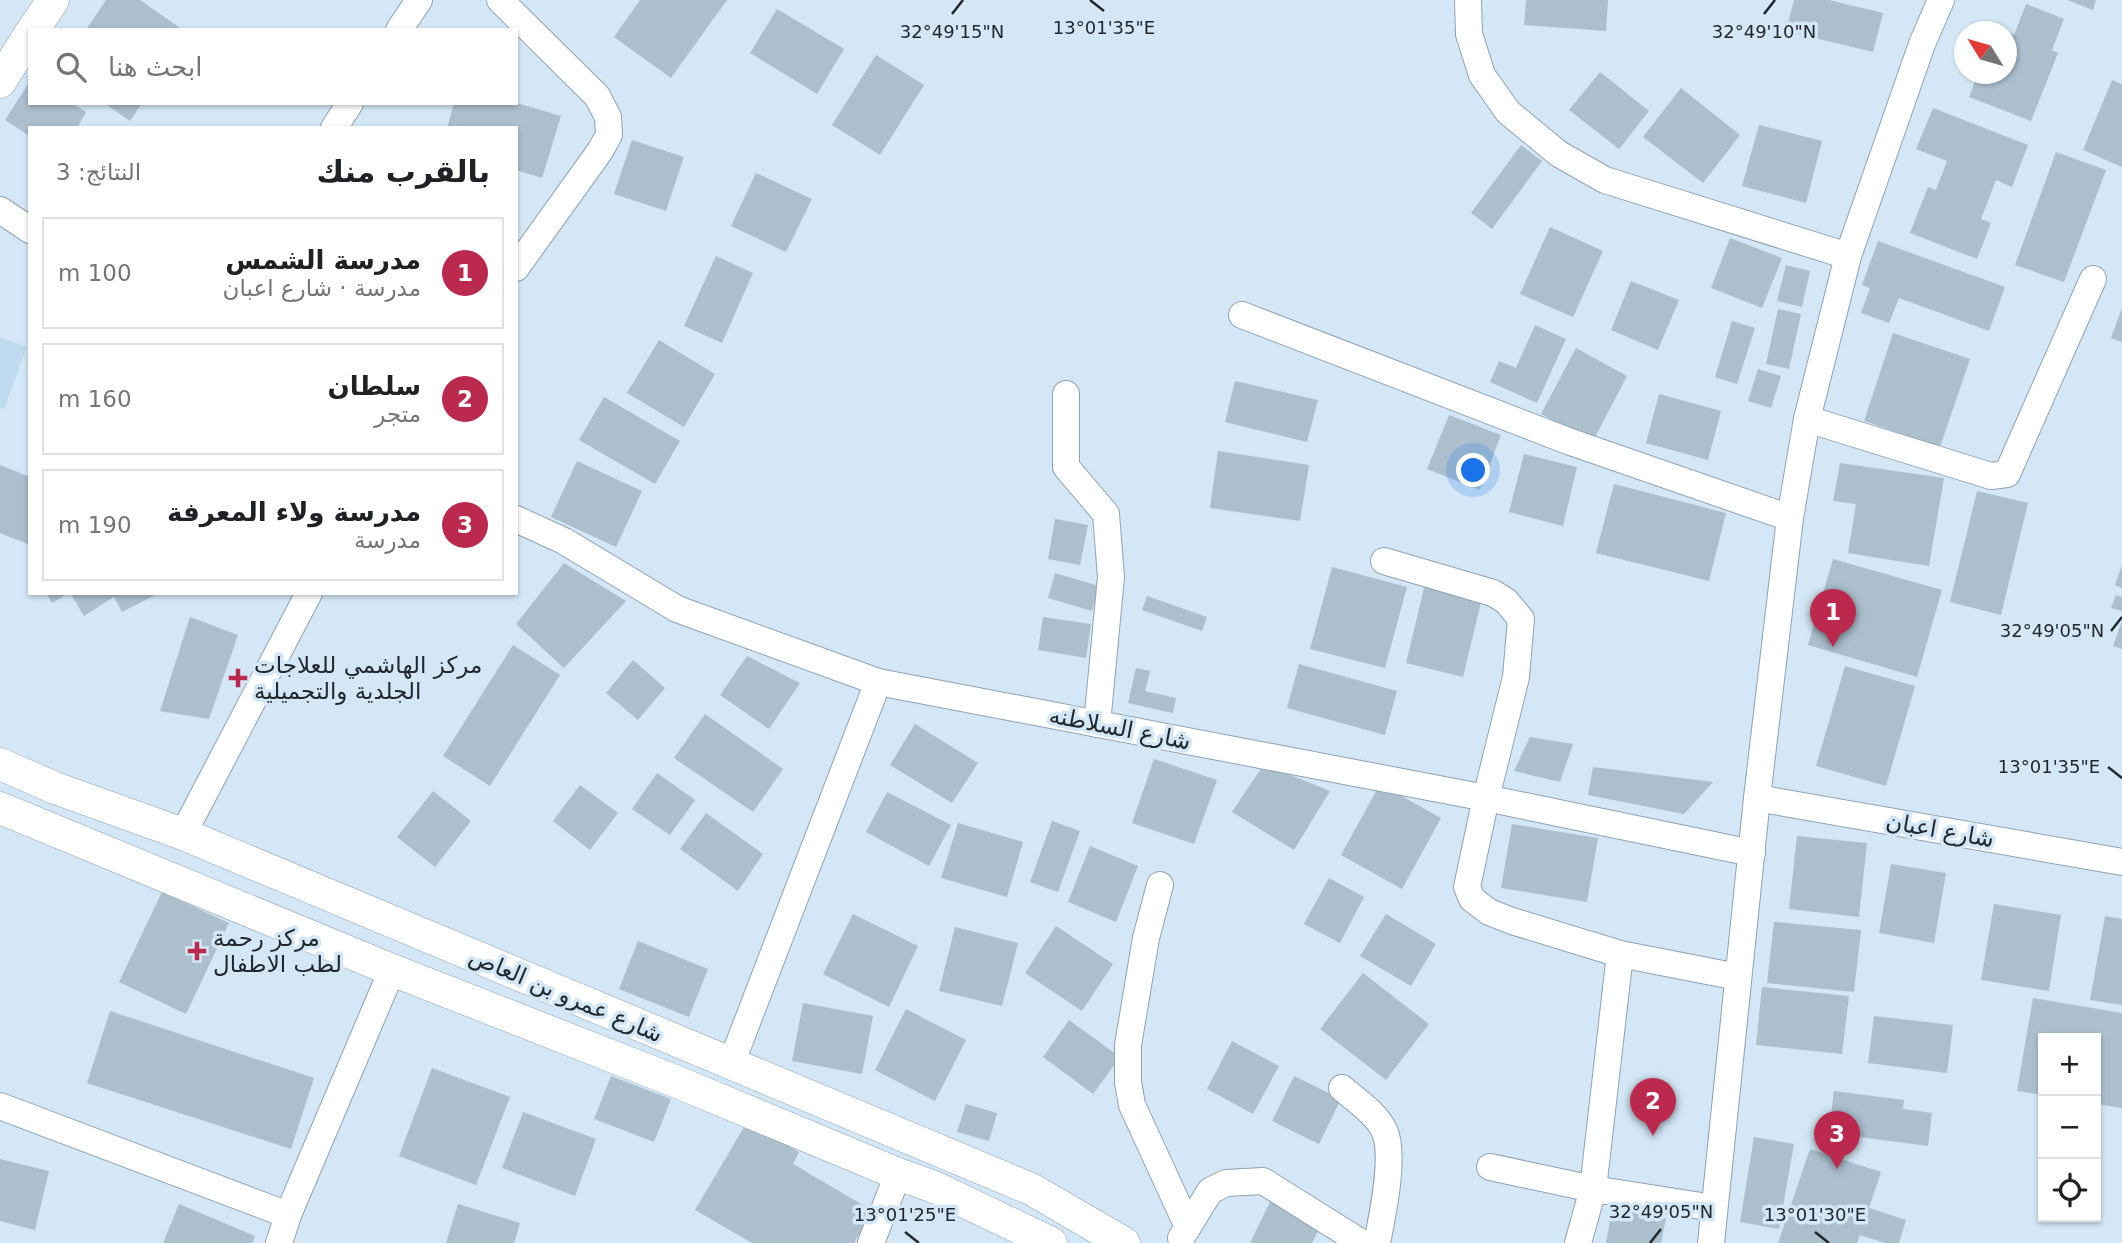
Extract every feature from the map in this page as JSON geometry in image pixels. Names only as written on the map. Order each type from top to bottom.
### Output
[{"type":"street","points":[[34,28],[53,0]]},
{"type":"street","points":[[400,28],[419,0]]},
{"type":"street","points":[[500,0],[597,96],[608,117],[609,135],[600,151],[518,265]]},
{"type":"street","points":[[1468,0],[1469,34],[1482,75],[1508,113],[1559,154],[1605,180],[1848,256]]},
{"type":"street","points":[[1711,1243],[1757,798],[1790,517],[1807,419],[1848,256],[1922,44],[1941,0]]},
{"type":"street","points":[[0,82],[28,37]]},
{"type":"street","points":[[335,126],[349,105]]},
{"type":"street","points":[[0,210],[28,229]]},
{"type":"street","points":[[1807,419],[1991,476],[2007,474],[2093,279]]},
{"type":"street","points":[[1242,315],[1568,440],[1790,517]]},
{"type":"street","points":[[1066,394],[1066,467],[1106,514],[1111,577],[1097,724]]},
{"type":"street","name":"شارع السلاطنه","points":[[518,520],[564,541],[677,609],[878,682],[1486,798],[1752,853]]},
{"type":"street","points":[[1384,561],[1493,593],[1506,601],[1521,619],[1516,677],[1486,798],[1468,887],[1472,899],[1489,912],[1512,921],[1620,954],[1738,977]]},
{"type":"street","points":[[183,834],[308,595]]},
{"type":"street","points":[[731,1064],[878,682]]},
{"type":"street","name":"شارع عمرو بن العاص","points":[[0,764],[55,788],[183,834],[1031,1189],[1124,1243]]},
{"type":"street","name":"شارع اعبان","points":[[1757,798],[2122,862]]},
{"type":"street","points":[[0,808],[392,970],[676,1081],[934,1187],[1051,1243]]},
{"type":"street","points":[[1160,885],[1146,938],[1128,1045],[1128,1082],[1132,1105],[1183,1235]]},
{"type":"street","points":[[1578,1243],[1593,1189],[1620,954]]},
{"type":"street","points":[[279,1243],[288,1215],[392,970]]},
{"type":"street","points":[[1342,1088],[1377,1120],[1385,1132],[1389,1166],[1377,1243]]},
{"type":"street","points":[[0,1106],[288,1215]]},
{"type":"street","points":[[1490,1167],[1593,1189],[1714,1208]]},
{"type":"street","points":[[871,1243],[898,1174]]},
{"type":"street","points":[[1183,1235],[1210,1191],[1226,1183],[1263,1181],[1362,1243]]},
{"type":"shaded area","points":[[0,337],[27,347],[4,409],[0,407]]},
{"type":"building","points":[[106,0],[140,0],[180,28],[87,28]]},
{"type":"building","points":[[640,0],[727,0],[671,78],[614,37]]},
{"type":"building","points":[[1526,0],[1608,0],[1606,31],[1524,25]]},
{"type":"building","points":[[1794,0],[1829,0],[1883,13],[1873,52],[1786,31]]},
{"type":"building","points":[[2067,0],[2096,0],[2093,10]]},
{"type":"building","points":[[2026,4],[2064,19],[2052,50],[2058,53],[2031,121],[1969,97],[1974,84],[2017,84],[2017,27]]},
{"type":"building","points":[[777,9],[844,49],[817,94],[750,53]]},
{"type":"building","points":[[876,55],[924,85],[880,155],[832,125]]},
{"type":"building","points":[[1600,72],[1649,111],[1619,149],[1569,110]]},
{"type":"building","points":[[2112,80],[2122,84],[2122,167],[2083,150]]},
{"type":"building","points":[[28,84],[28,105],[75,105],[86,112],[78,126],[28,126],[28,135],[5,120]]},
{"type":"building","points":[[1681,88],[1740,135],[1703,183],[1643,137]]},
{"type":"building","points":[[518,103],[561,116],[542,178],[518,171],[518,126],[448,126],[453,105]]},
{"type":"building","points":[[107,105],[141,105],[130,121]]},
{"type":"building","points":[[1933,108],[2028,145],[2012,187],[1996,180],[1981,219],[1991,223],[1977,259],[1910,233],[1928,187],[1936,190],[1947,161],[1916,149]]},
{"type":"building","points":[[1759,125],[1822,141],[1806,203],[1742,186]]},
{"type":"building","points":[[632,140],[684,157],[666,211],[614,194]]},
{"type":"building","points":[[1521,145],[1542,161],[1492,229],[1471,213]]},
{"type":"building","points":[[2056,152],[2106,170],[2064,282],[2015,265]]},
{"type":"building","points":[[756,173],[812,199],[786,252],[731,226]]},
{"type":"building","points":[[1550,227],[1603,251],[1573,317],[1520,294]]},
{"type":"building","points":[[1730,238],[1782,258],[1762,308],[1711,288]]},
{"type":"building","points":[[1878,241],[2005,287],[1989,331],[1899,298],[1889,323],[1861,313],[1870,288],[1862,285]]},
{"type":"building","points":[[716,256],[753,273],[722,343],[684,326]]},
{"type":"building","points":[[1786,265],[1810,271],[1802,307],[1777,301]]},
{"type":"building","points":[[1631,281],[1679,300],[1658,350],[1611,330]]},
{"type":"building","points":[[2122,308],[2122,342],[2111,338]]},
{"type":"building","points":[[1778,309],[1801,314],[1789,369],[1766,364]]},
{"type":"building","points":[[1732,321],[1755,328],[1737,384],[1715,377]]},
{"type":"building","points":[[1535,325],[1566,339],[1537,403],[1490,382],[1499,361],[1516,368]]},
{"type":"building","points":[[1893,333],[1970,359],[1940,447],[1864,421]]},
{"type":"building","points":[[659,340],[715,374],[684,427],[627,393]]},
{"type":"building","points":[[1576,348],[1627,376],[1593,441],[1541,414]]},
{"type":"building","points":[[1758,369],[1781,376],[1771,408],[1748,401]]},
{"type":"building","points":[[1235,381],[1318,400],[1307,442],[1225,422]]},
{"type":"building","points":[[1659,394],[1721,411],[1708,460],[1646,443]]},
{"type":"building","points":[[604,397],[680,441],[655,484],[579,440]]},
{"type":"building","points":[[1449,415],[1501,435],[1480,490],[1427,469]]},
{"type":"building","points":[[1218,451],[1309,465],[1300,521],[1210,508]]},
{"type":"building","points":[[1524,454],[1577,467],[1563,526],[1509,512]]},
{"type":"building","points":[[577,461],[642,491],[616,547],[551,517]]},
{"type":"building","points":[[1840,463],[1944,478],[1929,566],[1848,553],[1856,504],[1833,501]]},
{"type":"building","points":[[0,465],[28,476],[28,544],[0,533]]},
{"type":"building","points":[[1614,484],[1726,513],[1709,581],[1596,553]]},
{"type":"building","points":[[1977,491],[2028,503],[2001,615],[1950,602]]},
{"type":"building","points":[[1055,519],[1088,525],[1080,565],[1048,559]]},
{"type":"building","points":[[1833,559],[1942,590],[1917,677],[1808,645]]},
{"type":"building","points":[[564,563],[626,601],[564,668],[516,624]]},
{"type":"building","points":[[2122,565],[2122,588],[2115,585]]},
{"type":"building","points":[[1332,567],[1407,587],[1385,668],[1310,649]]},
{"type":"building","points":[[1055,573],[1099,586],[1092,611],[1048,598]]},
{"type":"building","points":[[1426,580],[1481,602],[1463,677],[1406,663]]},
{"type":"building","points":[[47,595],[66,595],[52,603]]},
{"type":"building","points":[[71,595],[155,595],[122,612],[114,597],[84,616]]},
{"type":"building","points":[[2116,595],[2122,597],[2122,611],[2111,608]]},
{"type":"building","points":[[1147,596],[1207,617],[1202,631],[1142,610]]},
{"type":"building","points":[[190,617],[238,635],[209,719],[160,711]]},
{"type":"building","points":[[1043,617],[1091,624],[1086,658],[1038,650]]},
{"type":"building","points":[[2122,621],[2122,649],[2113,646]]},
{"type":"building","points":[[513,645],[560,675],[490,786],[443,756]]},
{"type":"building","points":[[747,656],[800,683],[769,729],[720,695]]},
{"type":"building","points":[[633,660],[665,688],[638,720],[606,693]]},
{"type":"building","points":[[1299,664],[1397,691],[1385,735],[1287,708]]},
{"type":"building","points":[[1845,666],[1915,686],[1886,786],[1816,766]]},
{"type":"building","points":[[1136,668],[1150,671],[1145,691],[1176,698],[1173,713],[1128,703]]},
{"type":"building","points":[[705,714],[783,769],[753,812],[674,758]]},
{"type":"building","points":[[915,724],[978,763],[952,803],[890,765]]},
{"type":"building","points":[[1530,737],[1573,744],[1560,782],[1514,771]]},
{"type":"building","points":[[1154,759],[1217,780],[1194,844],[1132,823]]},
{"type":"building","points":[[1264,764],[1330,791],[1294,850],[1232,812]]},
{"type":"building","points":[[1593,767],[1713,782],[1684,814],[1588,795]]},
{"type":"building","points":[[657,773],[695,800],[670,835],[632,809]]},
{"type":"building","points":[[1380,784],[1441,818],[1402,889],[1341,855]]},
{"type":"building","points":[[580,785],[618,813],[590,850],[553,821]]},
{"type":"building","points":[[433,791],[471,821],[435,867],[397,837]]},
{"type":"building","points":[[887,792],[951,825],[929,866],[866,832]]},
{"type":"building","points":[[706,813],[763,854],[738,891],[680,849]]},
{"type":"building","points":[[1052,821],[1080,831],[1058,892],[1030,882]]},
{"type":"building","points":[[958,823],[1023,842],[1007,897],[941,878]]},
{"type":"building","points":[[1512,824],[1598,838],[1587,902],[1501,888]]},
{"type":"building","points":[[1797,836],[1867,843],[1859,917],[1789,909]]},
{"type":"building","points":[[1090,846],[1138,866],[1116,922],[1068,902]]},
{"type":"building","points":[[1891,864],[1946,873],[1934,943],[1879,933]]},
{"type":"building","points":[[1329,878],[1364,897],[1340,943],[1304,924]]},
{"type":"building","points":[[162,892],[229,923],[186,1014],[119,982]]},
{"type":"building","points":[[1994,904],[2061,915],[2049,991],[1981,980]]},
{"type":"building","points":[[853,914],[918,946],[889,1007],[823,974]]},
{"type":"building","points":[[1386,914],[1436,944],[1411,986],[1360,956]]},
{"type":"building","points":[[2105,916],[2122,919],[2122,1005],[2090,1000]]},
{"type":"building","points":[[1774,922],[1861,930],[1854,992],[1767,983]]},
{"type":"building","points":[[1056,926],[1113,964],[1082,1011],[1025,973]]},
{"type":"building","points":[[955,927],[1018,943],[1002,1006],[939,991]]},
{"type":"building","points":[[638,941],[708,969],[689,1017],[619,989]]},
{"type":"building","points":[[1363,973],[1429,1024],[1386,1080],[1320,1029]]},
{"type":"building","points":[[1762,987],[1849,996],[1842,1054],[1756,1045]]},
{"type":"building","points":[[2033,998],[2122,1013],[2122,1108],[2101,1105],[2101,1033],[2038,1033],[2038,1094],[2017,1091]]},
{"type":"building","points":[[803,1003],[873,1016],[862,1074],[792,1061]]},
{"type":"building","points":[[906,1009],[966,1040],[935,1101],[875,1070]]},
{"type":"building","points":[[110,1011],[314,1078],[291,1149],[87,1083]]},
{"type":"building","points":[[1874,1016],[1953,1025],[1947,1073],[1868,1063]]},
{"type":"building","points":[[1069,1020],[1120,1057],[1093,1094],[1043,1057]]},
{"type":"building","points":[[1232,1041],[1279,1066],[1253,1114],[1207,1089]]},
{"type":"building","points":[[432,1068],[510,1097],[476,1185],[399,1156]]},
{"type":"building","points":[[611,1076],[671,1099],[654,1142],[594,1119]]},
{"type":"building","points":[[1294,1076],[1341,1099],[1319,1144],[1272,1121]]},
{"type":"building","points":[[1834,1091],[1904,1100],[1903,1109],[1932,1113],[1928,1146],[1829,1133]]},
{"type":"building","points":[[966,1104],[997,1113],[989,1141],[957,1132]]},
{"type":"building","points":[[523,1112],[596,1139],[575,1196],[502,1168]]},
{"type":"building","points":[[747,1122],[799,1152],[793,1164],[873,1211],[854,1243],[752,1243],[695,1210]]},
{"type":"building","points":[[1754,1137],[1794,1144],[1779,1229],[1740,1222]]},
{"type":"building","points":[[1810,1149],[1881,1172],[1869,1208],[1906,1220],[1899,1243],[1885,1243],[1860,1235],[1857,1243],[1778,1243]]},
{"type":"building","points":[[0,1159],[49,1171],[35,1230],[0,1221]]},
{"type":"building","points":[[1270,1202],[1320,1227],[1312,1243],[1250,1243]]},
{"type":"building","points":[[179,1204],[255,1236],[252,1243],[163,1243]]},
{"type":"building","points":[[458,1204],[520,1223],[514,1243],[446,1243]]},
{"type":"building","points":[[1612,1209],[1666,1218],[1661,1243],[1606,1243]]},
{"type":"place","name":"مدرسة الشمس","points":[[1833,647]]},
{"type":"place","name":"مركز الهاشمي للعلاجات الجلدية والتجميلية","points":[[238,678]]},
{"type":"place","name":"مركز رحمة لطب الاطفال","points":[[197,951]]},
{"type":"place","name":"سلطان","points":[[1653,1136]]},
{"type":"place","name":"مدرسة ولاء المعرفة","points":[[1837,1169]]}]
